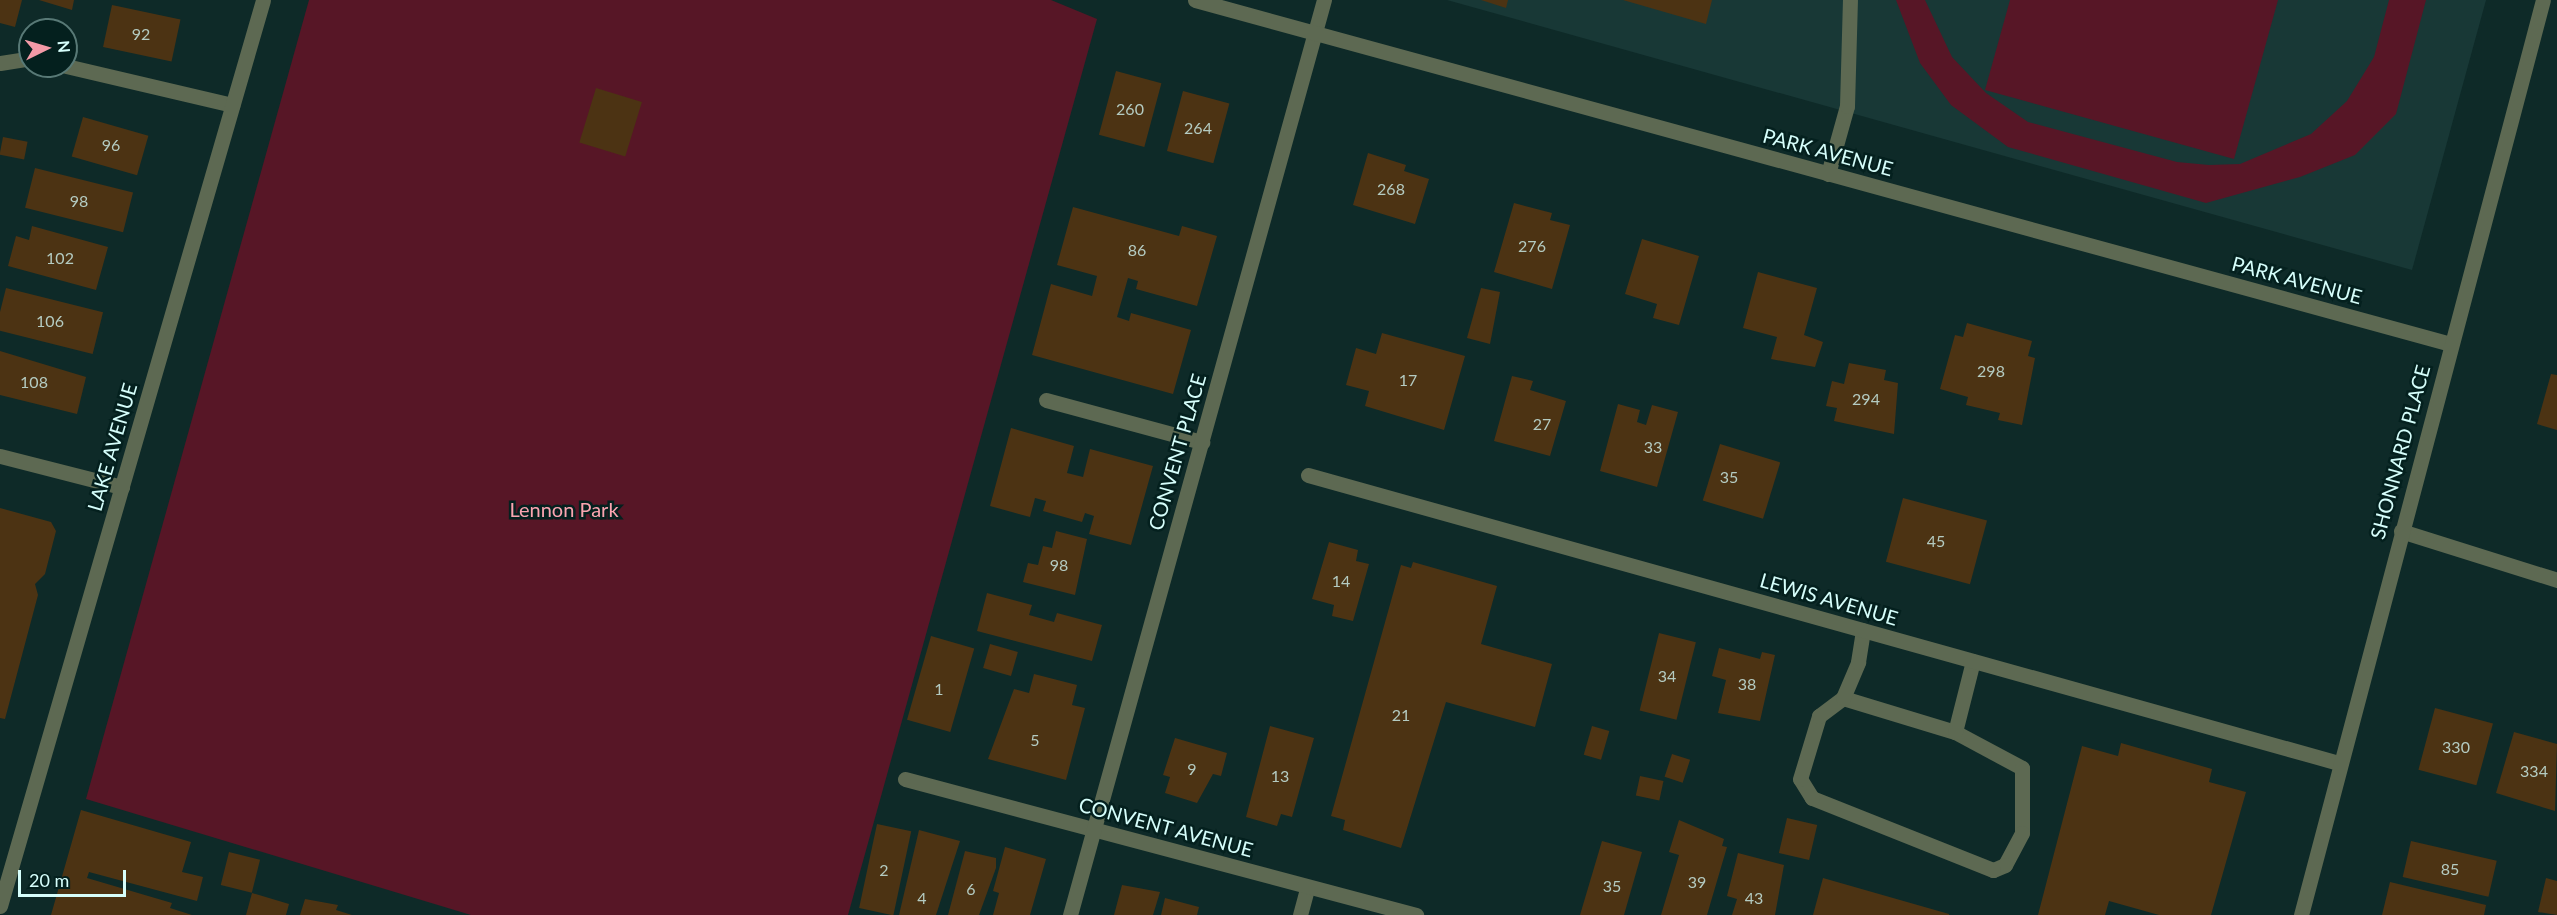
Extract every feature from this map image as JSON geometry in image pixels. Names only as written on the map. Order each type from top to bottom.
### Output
[{"type":"street","name":"LAKE AVENUE","points":[[0,906],[263,0]]},
{"type":"street","name":"PARK AVENUE","points":[[1195,0],[2451,344]]},
{"type":"street","name":"CONVENT PLACE","points":[[1070,915],[1324,0]]},
{"type":"street","points":[[1828,174],[1846,106],[1850,0]]},
{"type":"street","name":"SHONNARD PLACE","points":[[2301,915],[2339,763],[2543,0]]},
{"type":"street","points":[[0,63],[18,60]]},
{"type":"street","points":[[78,69],[232,105]]},
{"type":"street","points":[[1046,400],[1202,441]]},
{"type":"street","points":[[0,456],[122,487]]},
{"type":"street","name":"LEWIS AVENUE","points":[[1308,475],[2339,763]]},
{"type":"street","points":[[2401,531],[2557,580]]},
{"type":"street","points":[[1843,698],[1955,732],[2022,768],[2025,777],[2022,833],[2006,865],[1993,870],[1812,798],[1800,780],[1819,716],[1843,698],[1858,662],[1863,630]]},
{"type":"street","points":[[1955,732],[1973,661]]},
{"type":"street","name":"CONVENT AVENUE","points":[[904,779],[1094,828],[1307,888],[1416,915]]},
{"type":"street","points":[[1300,915],[1307,888]]},
{"type":"shaded area","points":[[1447,0],[2486,0],[2412,270]]},
{"type":"green space","name":"Lennon Park","points":[[309,0],[1051,0],[1097,19],[848,915],[471,915],[86,799]]},
{"type":"green space","points":[[1896,0],[1925,0],[1952,57],[1986,93],[2028,122],[2177,162],[2209,165],[2240,164],[2311,134],[2347,101],[2374,57],[2389,0],[2426,0],[2396,114],[2355,155],[2300,177],[2206,203],[2008,147],[1951,105],[1920,63]]},
{"type":"green space","points":[[2010,0],[2278,0],[2234,159],[1985,90]]},
{"type":"building","points":[[0,0],[22,0],[15,27],[0,23]]},
{"type":"building","points":[[39,0],[74,0],[72,10]]},
{"type":"building","points":[[1481,0],[1508,0],[1506,8]]},
{"type":"building","points":[[1623,0],[1712,0],[1706,24]]},
{"type":"building","points":[[112,5],[180,20],[172,62],[103,47]]},
{"type":"building","points":[[1116,71],[1161,83],[1144,147],[1099,135]]},
{"type":"building","points":[[596,88],[642,102],[625,157],[579,143]]},
{"type":"building","points":[[1183,91],[1229,103],[1213,163],[1167,151]]},
{"type":"building","points":[[83,117],[148,136],[137,175],[72,156]]},
{"type":"building","points":[[3,137],[28,142],[24,159],[0,155]]},
{"type":"building","points":[[1368,153],[1406,165],[1404,171],[1429,179],[1415,224],[1353,205]]},
{"type":"building","points":[[35,168],[133,192],[123,232],[25,208]]},
{"type":"building","points":[[1514,203],[1552,213],[1550,220],[1570,225],[1552,289],[1494,272]]},
{"type":"building","points":[[1073,207],[1179,236],[1182,226],[1217,236],[1197,306],[1136,289],[1138,281],[1128,278],[1117,317],[1129,321],[1131,313],[1191,330],[1173,394],[1032,355],[1051,284],[1092,296],[1097,276],[1057,265]]},
{"type":"building","points":[[32,226],[108,247],[96,290],[8,266],[16,236],[29,240]]},
{"type":"building","points":[[1642,239],[1699,256],[1679,325],[1653,318],[1657,304],[1625,294]]},
{"type":"building","points":[[1758,272],[1817,288],[1804,335],[1823,342],[1815,367],[1771,359],[1777,337],[1743,328]]},
{"type":"building","points":[[6,288],[103,312],[93,354],[0,331],[0,312]]},
{"type":"building","points":[[1481,288],[1500,292],[1490,344],[1467,338]]},
{"type":"building","points":[[1967,323],[2032,341],[2028,356],[2035,358],[2022,425],[1998,420],[2000,413],[1966,405],[1968,397],[1940,389],[1955,335],[1963,337]]},
{"type":"building","points":[[1382,333],[1465,356],[1444,430],[1365,406],[1369,391],[1346,385],[1356,348],[1376,354]]},
{"type":"building","points":[[0,351],[86,377],[77,414],[0,395]]},
{"type":"building","points":[[1849,363],[1886,370],[1884,380],[1898,383],[1894,434],[1834,421],[1837,408],[1826,406],[1832,381],[1844,384]]},
{"type":"building","points":[[2551,374],[2557,375],[2557,430],[2537,424]]},
{"type":"building","points":[[1512,376],[1533,381],[1530,390],[1566,401],[1550,456],[1494,441]]},
{"type":"building","points":[[1618,404],[1640,410],[1637,422],[1646,425],[1652,405],[1678,412],[1657,487],[1600,471]]},
{"type":"building","points":[[1011,428],[1074,446],[1067,473],[1083,477],[1090,449],[1153,466],[1131,545],[1089,534],[1094,516],[1085,513],[1082,522],[1043,511],[1046,501],[1035,498],[1030,517],[990,506]]},
{"type":"building","points":[[1720,444],[1780,462],[1763,519],[1703,500]]},
{"type":"building","points":[[1903,498],[1987,521],[1970,584],[1886,562]]},
{"type":"building","points":[[0,508],[51,522],[56,531],[45,574],[35,584],[38,595],[5,719],[0,718]]},
{"type":"building","points":[[1056,531],[1087,539],[1075,595],[1023,582],[1028,563],[1038,565],[1043,546],[1052,548]]},
{"type":"building","points":[[1329,542],[1358,550],[1356,561],[1369,564],[1353,621],[1332,616],[1334,605],[1312,599]]},
{"type":"building","points":[[1413,562],[1497,586],[1481,644],[1552,664],[1535,727],[1446,702],[1401,848],[1343,830],[1345,820],[1331,816],[1401,565],[1411,568]]},
{"type":"building","points":[[987,593],[1032,605],[1029,615],[1054,622],[1057,613],[1102,625],[1092,661],[977,631]]},
{"type":"building","points":[[1659,633],[1696,642],[1677,720],[1640,711]]},
{"type":"building","points":[[931,636],[974,648],[950,732],[907,720]]},
{"type":"building","points":[[990,644],[1018,652],[1011,676],[983,668]]},
{"type":"building","points":[[1719,648],[1760,659],[1762,652],[1775,655],[1760,721],[1718,713],[1726,680],[1712,676]]},
{"type":"building","points":[[1034,674],[1077,685],[1072,705],[1085,708],[1066,780],[988,759],[1014,689],[1029,693]]},
{"type":"building","points":[[2435,708],[2493,724],[2476,785],[2418,770]]},
{"type":"building","points":[[1270,726],[1314,738],[1292,817],[1281,814],[1277,826],[1246,817]]},
{"type":"building","points":[[1592,726],[1609,731],[1601,760],[1584,755]]},
{"type":"building","points":[[2514,732],[2557,744],[2555,811],[2496,793]]},
{"type":"building","points":[[1175,738],[1227,753],[1221,776],[1213,774],[1197,803],[1165,793],[1170,777],[1163,775]]},
{"type":"building","points":[[2121,743],[2212,769],[2209,782],[2246,792],[2211,915],[2159,915],[2109,901],[2105,915],[2038,915],[2082,746],[2118,756]]},
{"type":"building","points":[[1672,754],[1690,760],[1683,783],[1665,777]]},
{"type":"building","points":[[1640,776],[1663,781],[1659,801],[1636,796]]},
{"type":"building","points":[[81,810],[191,842],[182,872],[203,877],[197,901],[89,872],[87,878],[172,903],[170,908],[192,915],[51,915]]},
{"type":"building","points":[[1787,818],[1817,825],[1809,860],[1779,853]]},
{"type":"building","points":[[1679,820],[1724,839],[1722,846],[1727,847],[1707,915],[1661,915],[1679,855],[1669,852]]},
{"type":"building","points":[[877,824],[911,831],[893,915],[859,908]]},
{"type":"building","points":[[919,830],[960,841],[936,915],[899,915]]},
{"type":"building","points":[[1602,841],[1642,852],[1624,915],[1580,915]]},
{"type":"building","points":[[2411,841],[2497,861],[2488,897],[2403,877]]},
{"type":"building","points":[[1005,847],[1046,859],[1030,915],[993,915],[999,893],[993,891]]},
{"type":"building","points":[[965,851],[996,858],[996,868],[979,915],[948,915]]},
{"type":"building","points":[[229,852],[260,860],[252,893],[221,885]]},
{"type":"building","points":[[1738,853],[1784,865],[1775,915],[1732,915],[1737,899],[1727,896]]},
{"type":"building","points":[[1823,878],[1949,914],[1949,915],[1813,915]]},
{"type":"building","points":[[2546,878],[2557,881],[2557,915],[2538,912]]},
{"type":"building","points":[[2390,882],[2486,905],[2484,915],[2382,915]]},
{"type":"building","points":[[1122,885],[1160,892],[1153,915],[1114,915]]},
{"type":"building","points":[[252,893],[289,904],[286,915],[246,915]]},
{"type":"building","points":[[1165,898],[1199,907],[1197,915],[1161,915]]},
{"type":"building","points":[[305,899],[338,905],[336,910],[352,915],[300,915]]}]
